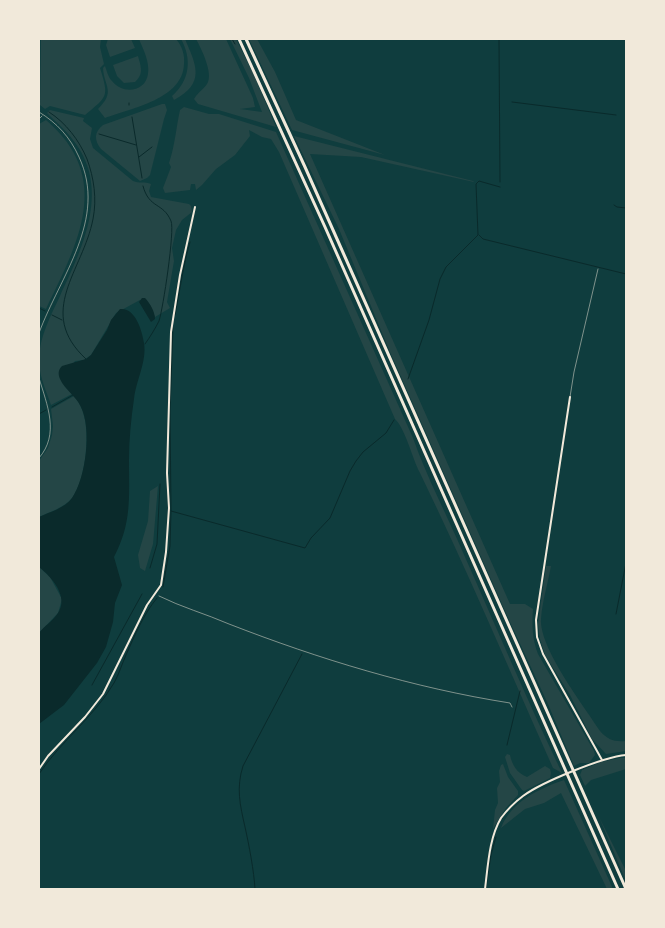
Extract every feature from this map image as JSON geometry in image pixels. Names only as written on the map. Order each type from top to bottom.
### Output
[{"type":"highway","points":[[239,39],[325,227],[618,889]]},
{"type":"highway","points":[[246,39],[305,167],[626,889]]},
{"type":"street","points":[[39,769],[48,756],[85,717],[103,694],[147,605],[161,585],[166,552],[169,508],[167,474],[170,332],[195,206]]},
{"type":"street","points":[[570,397],[536,620],[537,637],[543,654],[602,760]]},
{"type":"street","points":[[485,889],[489,856],[495,833],[501,819],[512,805],[524,795],[556,779],[602,760],[626,755]]},
{"type":"lane","points":[[39,112],[69,138],[76,150],[86,176],[89,203],[84,229],[74,259],[39,333]]},
{"type":"lane","points":[[39,119],[43,115]]},
{"type":"lane","points":[[570,397],[598,269]]},
{"type":"lane","points":[[39,378],[49,411],[51,427],[50,437],[39,458]]},
{"type":"path","points":[[156,594],[270,640],[380,674],[510,703],[512,707]]},
{"type":"shaded area","points":[[41,39],[101,39],[100,47],[104,64],[100,68],[105,85],[105,95],[85,115],[50,106],[45,109],[40,105]]},
{"type":"shaded area","points":[[108,39],[131,39],[135,48],[110,57],[106,45]]},
{"type":"shaded area","points":[[139,39],[176,39],[184,57],[181,76],[175,86],[166,94],[142,106],[105,118],[98,109],[107,98],[108,93],[103,68],[105,66],[111,79],[121,88],[133,90],[143,85],[146,80],[148,65]]},
{"type":"shaded area","points":[[181,39],[185,39],[195,65],[196,73],[191,87],[174,100],[172,96],[183,83],[188,62]]},
{"type":"shaded area","points":[[196,39],[226,39],[253,98],[255,107],[240,109],[262,112],[249,78],[230,39],[236,39],[276,127],[198,104],[194,99],[207,84],[209,74],[206,61]]},
{"type":"shaded area","points":[[249,39],[257,39],[275,72],[296,120],[385,155],[292,130]]},
{"type":"shaded area","points":[[138,56],[141,67],[140,76],[135,82],[124,83],[117,76],[113,65]]},
{"type":"shaded area","points":[[165,104],[167,110],[150,175],[140,181],[101,149],[96,136],[103,125]]},
{"type":"shaded area","points":[[184,107],[209,114],[219,114],[276,132],[562,773],[553,768],[417,467],[406,437],[395,419],[279,152],[271,139],[262,137],[249,130],[250,136],[235,155],[216,169],[196,190],[195,184],[191,184],[190,190],[165,193],[163,188],[171,167],[169,163],[180,110]]},
{"type":"shaded area","points":[[50,110],[84,118],[83,121],[92,128],[90,139],[93,148],[133,181],[151,184],[149,191],[151,197],[189,204],[192,212],[182,220],[176,230],[172,248],[174,261],[167,302],[170,308],[155,317],[150,305],[140,300],[116,313],[91,355],[84,360],[75,361],[61,380],[72,394],[51,405],[40,370],[41,341],[84,240],[92,201],[91,181],[86,162],[73,140],[47,113]]},
{"type":"shaded area","points":[[46,120],[67,142],[79,165],[84,188],[84,212],[69,260],[46,309],[39,306],[39,124]]},
{"type":"shaded area","points":[[294,136],[474,182],[361,157],[310,154],[510,604],[525,604],[533,609],[533,631],[538,654],[594,751],[595,755],[589,763],[580,763],[574,766],[390,352],[339,229]]},
{"type":"shaded area","points":[[142,298],[147,300],[153,311],[155,319],[151,322],[139,302]]},
{"type":"shaded area","points":[[120,309],[125,309],[134,315],[143,338],[145,350],[135,392],[131,422],[127,521],[120,545],[114,557],[122,585],[115,603],[113,622],[106,647],[97,663],[64,705],[39,724],[39,633],[58,613],[61,607],[61,600],[58,588],[54,582],[39,567],[39,517],[61,507],[72,498],[81,478],[87,440],[81,407],[62,383],[59,372],[62,366],[86,359],[91,355],[111,320]]},
{"type":"shaded area","points":[[74,396],[79,403],[86,425],[85,458],[80,481],[69,501],[61,507],[39,517],[39,461],[48,448],[52,435],[51,409]]},
{"type":"shaded area","points":[[158,486],[153,544],[145,571],[140,568],[138,555],[148,521],[150,491]]},
{"type":"shaded area","points":[[546,566],[551,566],[541,619],[542,631],[547,645],[564,676],[600,731],[612,740],[626,741],[626,751],[606,754],[592,739],[570,695],[545,655],[538,624]]},
{"type":"shaded area","points":[[39,567],[50,577],[62,599],[58,613],[39,633]]},
{"type":"shaded area","points":[[507,754],[510,755],[512,762],[523,775],[527,777],[545,766],[550,769],[550,778],[524,791],[522,790],[510,773],[505,757]]},
{"type":"shaded area","points":[[626,758],[626,769],[591,780],[585,786],[580,775],[582,770],[601,762]]},
{"type":"shaded area","points":[[503,764],[508,777],[518,791],[518,795],[506,808],[493,829],[495,810],[498,803],[499,771]]},
{"type":"shaded area","points":[[564,780],[613,889],[607,889],[561,793],[544,803],[525,809],[501,828],[511,811],[518,804],[535,792]]},
{"type":"shaded area","points":[[599,817],[626,871],[626,881]]},
{"type":"waterway","points":[[232,39],[235,44]]},
{"type":"waterway","points":[[499,39],[500,182]]},
{"type":"waterway","points":[[512,102],[616,115]]},
{"type":"waterway","points":[[49,112],[61,121],[80,145],[87,159],[93,181],[95,196],[93,219],[88,238],[67,291],[63,308],[64,325],[71,342],[86,359]]},
{"type":"waterway","points":[[132,117],[142,178]]},
{"type":"waterway","points":[[99,134],[136,145]]},
{"type":"waterway","points":[[139,157],[152,147]]},
{"type":"waterway","points":[[408,379],[429,320],[440,279],[446,267],[478,235],[476,184],[479,181],[500,187]]},
{"type":"waterway","points":[[143,186],[152,202],[168,215],[172,227],[161,314],[159,321],[145,344]]},
{"type":"waterway","points":[[614,205],[626,208]]},
{"type":"waterway","points":[[479,235],[483,239],[626,274]]},
{"type":"waterway","points":[[175,315],[190,242]]},
{"type":"waterway","points":[[39,308],[45,311]]},
{"type":"waterway","points":[[52,315],[62,320]]},
{"type":"waterway","points":[[173,328],[170,410],[171,511],[305,548],[311,538],[330,518],[356,461],[363,452],[386,433],[394,420]]},
{"type":"waterway","points":[[52,407],[73,395]]},
{"type":"waterway","points":[[39,414],[46,410]]},
{"type":"waterway","points":[[150,568],[157,544],[160,484]]},
{"type":"waterway","points":[[163,587],[170,546],[171,511]]},
{"type":"waterway","points":[[616,614],[626,563]]},
{"type":"waterway","points":[[92,685],[142,594]]},
{"type":"waterway","points":[[39,774],[106,695],[116,680],[140,625],[157,598]]},
{"type":"waterway","points":[[255,889],[254,874],[240,804],[241,774],[243,766],[302,654]]},
{"type":"waterway","points":[[507,745],[520,691]]},
{"type":"waterway","points":[[486,887],[496,837]]}]
